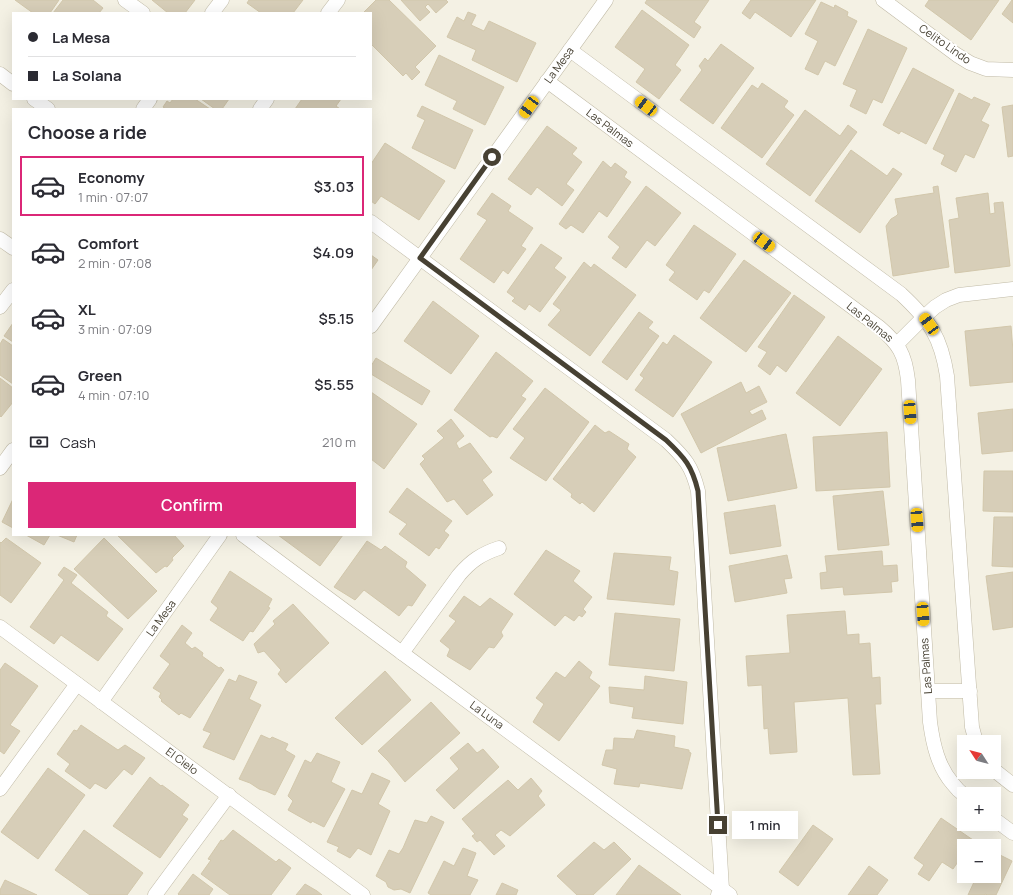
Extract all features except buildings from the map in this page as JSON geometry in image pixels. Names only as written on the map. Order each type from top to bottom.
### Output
[{"type":"lane","points":[[125,0],[142,12]]},
{"type":"lane","points":[[213,12],[222,0]]},
{"type":"lane","points":[[329,12],[338,0]]},
{"type":"lane","name":"La Mesa","points":[[372,325],[606,0]]},
{"type":"lane","name":"Celito Lindo","points":[[883,0],[970,63],[986,69],[1013,70]]},
{"type":"lane","points":[[570,50],[901,294],[924,317],[934,331],[941,346],[947,376],[972,727],[974,735]]},
{"type":"lane","points":[[0,74],[12,83]]},
{"type":"lane","name":"Las Palmas","points":[[547,81],[879,327],[897,344],[903,356],[908,380],[930,722],[933,743],[940,764],[957,788]]},
{"type":"lane","points":[[35,100],[47,108]]},
{"type":"lane","points":[[372,223],[666,440],[679,452],[689,466],[695,478],[698,491],[723,893]]},
{"type":"lane","points":[[0,239],[12,247]]},
{"type":"lane","points":[[897,344],[935,307],[946,300],[959,295],[1013,289]]},
{"type":"lane","points":[[0,307],[12,291]]},
{"type":"lane","points":[[0,468],[12,451]]},
{"type":"lane","name":"La Mesa","points":[[101,702],[219,536]]},
{"type":"lane","name":"La Luna","points":[[244,536],[723,893]]},
{"type":"lane","points":[[402,653],[459,575],[468,565],[488,552],[499,548]]},
{"type":"lane","name":"El Cielo","points":[[0,627],[363,895]]},
{"type":"lane","points":[[0,789],[77,684]]},
{"type":"lane","points":[[928,691],[970,691]]},
{"type":"lane","points":[[1001,776],[1013,785]]},
{"type":"lane","points":[[155,895],[228,795]]},
{"type":"lane","points":[[1001,824],[1013,833]]},
{"type":"route","points":[[492,157],[420,258],[666,440],[679,452],[689,466],[695,478],[698,491],[718,825]]}]
